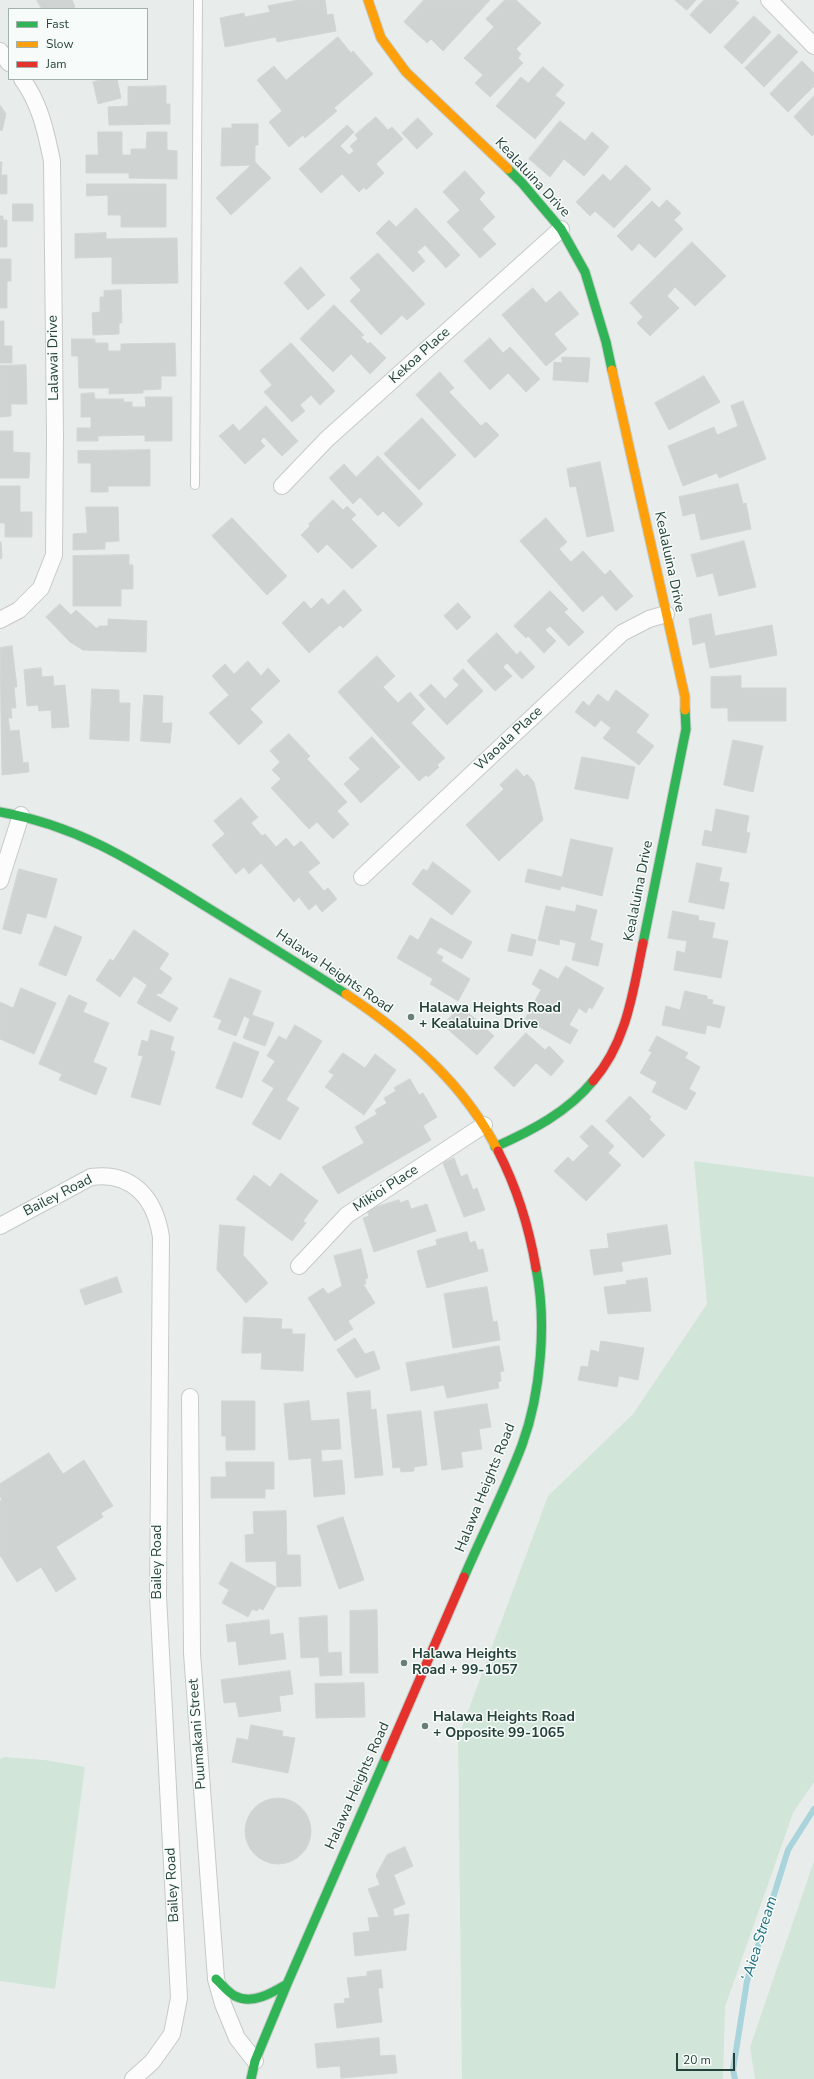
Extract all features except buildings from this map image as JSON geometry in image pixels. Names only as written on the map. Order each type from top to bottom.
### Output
[{"type":"street","name":"Kealaluina Drive","points":[[368,0],[381,38],[406,72],[522,183],[561,229],[585,272],[606,342],[685,697],[686,730],[628,1016],[616,1047],[598,1077],[566,1107],[519,1136],[495,1147]]},
{"type":"street","points":[[769,0],[814,46]]},
{"type":"street","points":[[0,51],[8,62]]},
{"type":"street","name":"Lalawai Drive","points":[[0,620],[18,610],[41,588],[54,555],[55,435],[52,161],[44,124],[29,89],[23,80]]},
{"type":"street","name":"Kekoa Place","points":[[282,486],[327,439],[561,229]]},
{"type":"street","name":"Waoala Place","points":[[362,877],[622,633],[649,618],[666,614]]},
{"type":"street","name":"Halawa Heights Road","points":[[0,812],[21,815],[71,831],[100,843],[130,859],[362,1004],[407,1039],[446,1076],[484,1126],[515,1186],[529,1230],[538,1270],[541,1349],[535,1396],[522,1444],[504,1489],[287,1984],[255,2061],[251,2079]]},
{"type":"street","points":[[0,881],[21,815]]},
{"type":"street","name":"Mikioi Place","points":[[299,1266],[347,1215],[484,1126]]},
{"type":"street","name":"Bailey Road","points":[[0,1226],[91,1176],[106,1174],[121,1178],[135,1186],[145,1195],[158,1221],[161,1244],[158,1596],[179,1998],[172,2034],[152,2062],[132,2079]]},
{"type":"street","name":"Puumakani Street","points":[[190,1398],[192,1653],[216,1979],[222,2004],[237,2038],[255,2061]]},
{"type":"street","points":[[216,1979],[234,1995],[245,1999],[264,1997],[287,1984]]},
{"type":"lane","points":[[195,485],[198,0]]},
{"type":"green space","points":[[694,1161],[814,1177],[814,1782],[793,1813],[725,2007],[723,2079],[462,2079],[458,1738],[548,1496],[633,1414],[707,1304]]},
{"type":"green space","points":[[4,1757],[45,1760],[85,1767],[55,1989],[0,1981],[0,1759]]},
{"type":"green space","points":[[814,1861],[814,2079],[755,2079],[750,2047]]},
{"type":"waterway","name":"ʻAiea Stream","points":[[735,2079],[733,2070],[747,1981],[788,1850],[814,1809]]},
{"type":"traffic: fast","points":[[508,169],[522,183],[561,229],[585,272],[606,342],[612,370]]},
{"type":"traffic: fast","points":[[643,943],[686,729],[685,710]]},
{"type":"traffic: fast","points":[[0,812],[29,818],[56,827],[107,848],[156,876],[346,994]]},
{"type":"traffic: fast","points":[[495,1147],[548,1120],[572,1102],[593,1081]]},
{"type":"traffic: fast","points":[[464,1577],[501,1495],[529,1425],[538,1380],[540,1357],[541,1311],[536,1268]]},
{"type":"traffic: fast","points":[[251,2079],[255,2061],[287,1984],[386,1757]]},
{"type":"traffic: fast","points":[[216,1979],[235,1996],[248,1999],[262,1997],[287,1984]]},
{"type":"traffic: slow","points":[[368,0],[381,38],[406,72],[508,169]]},
{"type":"traffic: slow","points":[[612,370],[685,697],[685,710]]},
{"type":"traffic: slow","points":[[346,994],[391,1027],[432,1063],[469,1104],[484,1126],[498,1151]]},
{"type":"traffic: jam","points":[[593,1081],[614,1050],[621,1033],[632,997],[643,943]]},
{"type":"traffic: jam","points":[[498,1151],[517,1193],[522,1208],[536,1268]]},
{"type":"traffic: jam","points":[[386,1757],[464,1577]]},
{"type":"place","name":"Halawa Heights Road + Kealaluina Drive","points":[[411,1017]]},
{"type":"place","name":"Halawa Heights Road + 99-1057","points":[[404,1663]]},
{"type":"place","name":"Halawa Heights Road + Opposite 99-1065","points":[[425,1726]]}]
